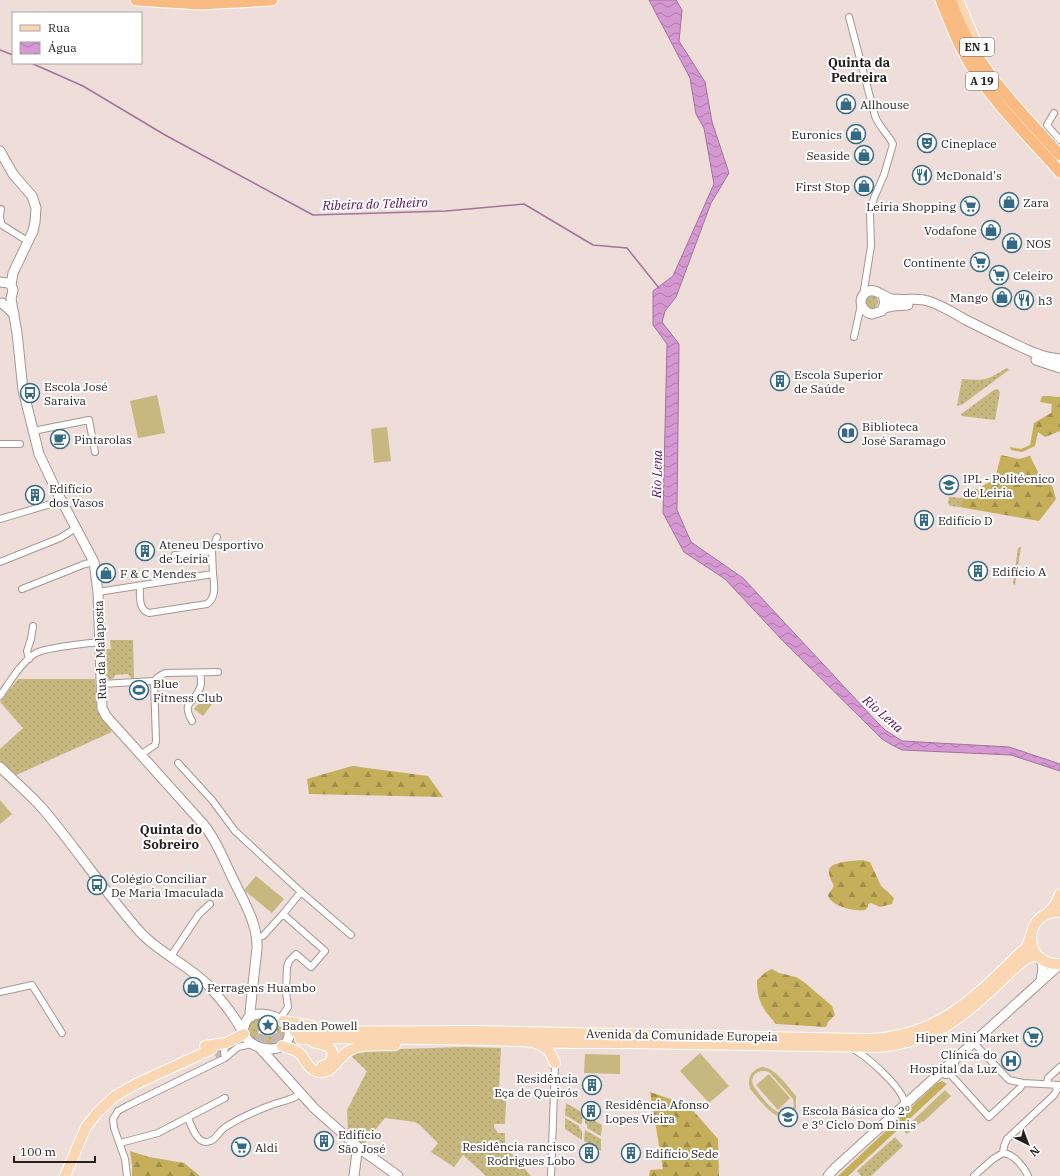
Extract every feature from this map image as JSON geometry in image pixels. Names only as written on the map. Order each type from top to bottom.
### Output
[{"type":"highway","points":[[136,0],[200,4],[272,0]]},
{"type":"highway","points":[[935,0],[945,20],[952,28]]},
{"type":"highway","name":"A 19","points":[[942,0],[952,28],[965,55],[979,77],[1020,128],[1060,172]]},
{"type":"highway","name":"A 19","points":[[950,0],[962,31],[973,51],[1002,91],[1060,156]]},
{"type":"highway","points":[[1020,128],[1033,148],[1060,180]]},
{"type":"main road","name":"EN 1","points":[[958,0],[973,39],[1002,91]]},
{"type":"main road","name":"Rua da Malaposta","points":[[0,151],[12,174],[28,190],[35,202],[35,222],[29,242],[13,273],[5,283],[14,293],[11,299],[17,333],[23,390],[33,432],[43,463],[61,501],[94,562],[98,592],[103,712],[209,831],[249,913],[257,938],[249,1018]]},
{"type":"main road","points":[[1060,359],[1047,357],[1032,352],[933,303],[922,300],[895,299],[883,296],[874,290],[863,296],[861,305],[869,314],[876,314],[884,308],[893,306],[914,304],[926,307],[1027,357],[1060,368]]},
{"type":"main road","points":[[883,296],[885,302],[884,308]]},
{"type":"main road","points":[[1,302],[11,299]]},
{"type":"main road","points":[[1,302],[14,314]]},
{"type":"main road","points":[[0,767],[44,810],[149,941],[202,979],[234,1016],[244,1032],[255,1045],[277,1066],[300,1094],[360,1148],[398,1176]]},
{"type":"main road","name":"Avenida da Comunidade Europeia","points":[[295,1034],[472,1031],[863,1039],[898,1036],[928,1027],[961,1007],[1026,948],[1032,929],[1036,922],[1048,913],[1060,894]]},
{"type":"main road","points":[[1048,913],[1060,912]]},
{"type":"main road","points":[[1031,936],[1031,943],[1043,968],[1041,981]]},
{"type":"main road","points":[[1039,957],[1052,964],[1059,965]]},
{"type":"main road","name":"Avenida da Comunidade Europeia","points":[[295,1034],[350,1038],[572,1043],[879,1047],[913,1041],[934,1034],[965,1014],[1024,961],[1039,957]]},
{"type":"main road","points":[[828,1176],[905,1104],[946,1072],[956,1057],[1059,965]]},
{"type":"main road","points":[[252,999],[263,1014]]},
{"type":"main road","points":[[234,1016],[249,1018],[263,1014],[281,1020],[309,1026],[458,1028],[472,1031]]},
{"type":"main road","points":[[105,1105],[110,1095],[128,1081],[206,1045],[226,1043],[244,1032],[249,1018]]},
{"type":"main road","points":[[277,1066],[281,1047],[295,1034],[281,1020]]},
{"type":"main road","points":[[255,1045],[269,1049],[281,1047],[295,1050],[312,1069],[320,1072],[329,1070],[346,1053],[359,1047],[435,1044],[448,1040]]},
{"type":"main road","points":[[532,1041],[548,1050],[555,1064]]},
{"type":"main road","points":[[555,1064],[560,1052],[572,1043]]},
{"type":"main road","points":[[65,1176],[86,1127],[97,1113],[115,1096],[128,1088],[214,1052],[130,1094],[112,1106],[92,1130],[72,1176]]},
{"type":"main road","points":[[354,1176],[357,1152],[360,1148]]},
{"type":"street","points":[[849,17],[875,116],[880,126],[888,135],[893,144],[884,175],[877,190],[870,213],[872,240],[863,296]]},
{"type":"street","points":[[1054,113],[1047,125],[1060,140]]},
{"type":"street","points":[[0,208],[2,225],[29,242]]},
{"type":"street","points":[[866,280],[874,290]]},
{"type":"street","points":[[854,337],[861,305]]},
{"type":"street","points":[[857,320],[869,314]]},
{"type":"street","points":[[33,432],[89,420],[95,452]]},
{"type":"street","points":[[0,444],[20,444]]},
{"type":"street","points":[[0,519],[61,501]]},
{"type":"street","points":[[0,562],[60,538],[76,528]]},
{"type":"street","points":[[140,586],[141,607],[149,613],[208,604],[211,602],[214,595],[212,551],[217,537]]},
{"type":"street","points":[[175,555],[212,551]]},
{"type":"street","points":[[22,589],[85,564],[94,562]]},
{"type":"street","points":[[98,592],[214,574]]},
{"type":"street","points":[[29,659],[27,651],[33,626]]},
{"type":"street","points":[[0,696],[29,659],[36,653],[45,650],[99,642]]},
{"type":"street","points":[[192,721],[187,709],[201,686],[200,672]]},
{"type":"street","points":[[101,684],[154,681],[165,673],[218,672]]},
{"type":"street","points":[[140,755],[155,745],[156,741],[154,681]]},
{"type":"street","points":[[178,763],[212,800],[240,837],[351,935]]},
{"type":"street","points":[[257,938],[263,936],[301,892]]},
{"type":"street","points":[[171,956],[199,914],[210,904]]},
{"type":"street","points":[[281,1020],[288,1007],[286,972],[289,961],[296,954],[311,967],[325,951],[283,914]]},
{"type":"street","points":[[0,992],[32,985],[62,1032]]},
{"type":"street","points":[[973,1042],[1006,1078],[1011,1081],[1058,1085],[1056,1093],[1007,1138],[1003,1153]]},
{"type":"street","points":[[225,1058],[224,1052],[226,1043]]},
{"type":"street","points":[[127,1176],[125,1159],[114,1128],[113,1119],[118,1111],[225,1058],[238,1047],[255,1045]]},
{"type":"street","points":[[847,1047],[860,1053],[870,1061],[901,1092],[905,1098],[905,1104]]},
{"type":"street","points":[[551,1176],[555,1064]]},
{"type":"street","points":[[1047,1084],[1048,1078],[1060,1067]]},
{"type":"street","points":[[946,1072],[989,1116],[1020,1088],[1022,1082]]},
{"type":"street","points":[[188,1118],[198,1138],[203,1142],[209,1142],[224,1129],[248,1116],[274,1104],[292,1099],[300,1094]]},
{"type":"street","points":[[120,1143],[158,1133],[224,1098]]},
{"type":"street","points":[[974,1176],[993,1159],[1003,1153],[1009,1154],[1014,1158],[1028,1176]]},
{"type":"shaded area","points":[[870,296],[874,296],[878,302],[874,308],[870,308],[866,304],[866,300]]},
{"type":"shaded area","points":[[1007,368],[1009,370],[963,404],[957,406],[962,379],[982,380]]},
{"type":"shaded area","points":[[997,389],[1000,392],[995,420],[961,416],[961,414]]},
{"type":"shaded area","points":[[157,395],[165,433],[138,438],[130,401]]},
{"type":"shaded area","points":[[387,427],[391,461],[374,463],[371,429]]},
{"type":"shaded area","points":[[949,497],[964,498],[959,507],[950,506],[948,503]]},
{"type":"shaded area","points":[[1021,547],[1015,585],[1013,584],[1018,548]]},
{"type":"shaded area","points":[[110,640],[133,640],[134,678],[131,678],[128,674],[115,675],[114,678],[109,679],[106,677],[104,649],[111,649]]},
{"type":"shaded area","points":[[18,679],[95,679],[97,709],[112,732],[14,776],[0,762],[0,749],[23,728],[0,702]]},
{"type":"shaded area","points":[[208,693],[216,699],[203,716],[194,709]]},
{"type":"shaded area","points":[[0,800],[12,814],[0,824]]},
{"type":"shaded area","points":[[256,876],[284,899],[272,913],[244,890]]},
{"type":"shaded area","points":[[259,1018],[277,1022],[282,1027],[284,1034],[282,1041],[276,1045],[269,1045],[255,1041],[248,1032],[248,1027],[251,1022]],"holes":[[[277,1029],[277,1035],[258,1037],[258,1031]]]},
{"type":"shaded area","points":[[463,1047],[501,1048],[499,1088],[502,1097],[506,1101],[505,1124],[494,1124],[494,1127],[498,1133],[505,1133],[505,1146],[531,1176],[486,1176],[463,1155],[454,1167],[431,1152],[438,1143],[415,1122],[385,1118],[363,1145],[348,1133],[347,1110],[367,1071],[349,1054],[370,1050]]},
{"type":"shaded area","points":[[700,1053],[729,1086],[709,1103],[680,1071]]},
{"type":"shaded area","points":[[585,1054],[620,1055],[620,1074],[584,1073]]},
{"type":"shaded area","points":[[762,1067],[772,1070],[796,1096],[796,1108],[790,1115],[784,1117],[778,1116],[765,1107],[750,1089],[749,1081],[751,1075],[758,1068]],"holes":[[[766,1071],[770,1073],[793,1099],[794,1106],[789,1112],[784,1114],[772,1108],[754,1087],[752,1082],[754,1075],[758,1072]]]},
{"type":"shaded area","points":[[769,1074],[790,1098],[778,1110],[756,1085]]},
{"type":"shaded area","points":[[945,1090],[951,1096],[923,1122],[922,1121],[907,1134],[903,1130]]},
{"type":"shaded area","points":[[566,1103],[583,1113],[582,1123],[580,1124],[565,1115]]},
{"type":"shaded area","points":[[585,1115],[602,1125],[601,1136],[587,1128],[585,1123]]},
{"type":"shaded area","points":[[565,1118],[579,1126],[582,1131],[582,1140],[565,1129]]},
{"type":"shaded area","points":[[585,1130],[601,1139],[601,1151],[584,1141]]},
{"type":"shaded area","points":[[895,1137],[903,1146],[871,1176],[861,1176],[857,1171]]},
{"type":"green space","points":[[1042,396],[1060,397],[1060,431],[1045,437],[1038,432],[1035,446],[1022,452],[1011,450],[1010,447],[1021,449],[1030,445],[1034,423],[1051,413],[1052,404],[1040,402]]},
{"type":"green space","points":[[1001,455],[1019,459],[1030,456],[1042,480],[1051,482],[1056,499],[1039,521],[959,507],[964,498],[995,479]]},
{"type":"green space","points":[[352,766],[428,776],[443,797],[309,794],[307,779]]},
{"type":"green space","points":[[862,860],[870,862],[881,886],[894,898],[892,904],[880,907],[871,903],[868,904],[868,907],[865,910],[855,910],[838,905],[830,899],[828,895],[834,886],[829,874],[831,867],[838,863]]},
{"type":"green space","points":[[772,969],[779,973],[796,977],[832,1006],[835,1015],[828,1022],[826,1027],[776,1024],[761,1004],[757,987],[757,980]]},
{"type":"green space","points":[[942,1081],[947,1084],[848,1176],[838,1176],[937,1083]]},
{"type":"green space","points":[[650,1092],[688,1105],[718,1139],[719,1176],[649,1176],[650,1170],[663,1169]]},
{"type":"green space","points":[[130,1151],[149,1157],[184,1163],[200,1176],[132,1176]]},
{"type":"water","points":[[649,0],[676,0],[682,10],[679,41],[705,82],[712,122],[729,173],[711,203],[676,297],[665,311],[662,322],[679,344],[677,510],[691,542],[743,578],[876,721],[885,730],[902,741],[1009,747],[1060,764],[1060,771],[1011,755],[902,750],[882,739],[782,640],[725,579],[684,552],[663,513],[667,344],[653,325],[653,291],[673,276],[714,184],[704,128],[696,114],[690,78]]},
{"type":"waterway","name":"Ribeira do Telheiro","points":[[0,50],[12,55]]},
{"type":"waterway","name":"Ribeira do Telheiro","points":[[33,64],[83,86],[165,135],[313,215],[446,211],[524,204],[593,245],[627,248],[659,288]]},
{"type":"tunnel","points":[[215,1055],[252,1039],[300,1039]]},
{"type":"place","name":"Allhouse","points":[[846,104]]},
{"type":"place","name":"Euronics","points":[[856,134]]},
{"type":"place","name":"Cineplace","points":[[927,143]]},
{"type":"place","name":"Seaside","points":[[864,155]]},
{"type":"place","name":"McDonald's","points":[[922,175]]},
{"type":"place","name":"First Stop","points":[[864,186]]},
{"type":"place","name":"Zara","points":[[1009,202]]},
{"type":"place","name":"Leiria Shopping","points":[[970,206]]},
{"type":"place","name":"Vodafone","points":[[991,230]]},
{"type":"place","name":"NOS","points":[[1012,243]]},
{"type":"place","name":"Continente","points":[[980,262]]},
{"type":"place","name":"Celeiro","points":[[999,275]]},
{"type":"place","name":"Mango","points":[[1002,297]]},
{"type":"place","name":"h3","points":[[1024,300]]},
{"type":"place","name":"Escola Superior de Saúde","points":[[780,381]]},
{"type":"place","name":"Escola José Saraiva","points":[[30,393]]},
{"type":"place","name":"Biblioteca José Saramago","points":[[848,433]]},
{"type":"place","name":"Pintarolas","points":[[60,439]]},
{"type":"place","name":"IPL - Politécnico de Leiria","points":[[949,485]]},
{"type":"place","name":"Edifício dos Vasos","points":[[35,495]]},
{"type":"place","name":"Edifício D","points":[[924,520]]},
{"type":"place","name":"Ateneu Desportivo de Leiria","points":[[145,551]]},
{"type":"place","name":"Edifício A","points":[[978,571]]},
{"type":"place","name":"F & C Mendes","points":[[106,573]]},
{"type":"place","name":"Blue Fitness Club","points":[[139,690]]},
{"type":"place","name":"Colégio Conciliar De Maria Imaculada","points":[[97,885]]},
{"type":"place","name":"Ferragens Huambo","points":[[193,987]]},
{"type":"place","name":"Baden Powell","points":[[268,1025]]},
{"type":"place","name":"Hiper Mini Market","points":[[1033,1037]]},
{"type":"place","name":"Clínica do Hospital da Luz","points":[[1011,1061]]},
{"type":"place","name":"Residência Eça de Queirós","points":[[592,1085]]},
{"type":"place","name":"Residência Afonso Lopes Vieira","points":[[591,1111]]},
{"type":"place","name":"Escola Básica do 2º e 3º Ciclo Dom Dinis","points":[[788,1117]]},
{"type":"place","name":"Edifício São José","points":[[324,1141]]},
{"type":"place","name":"Aldi","points":[[241,1147]]},
{"type":"place","name":"Residência rancisco Rodrigues Lobo","points":[[589,1153]]},
{"type":"place","name":"Edifício Sede","points":[[631,1153]]},
{"type":"district","name":"Quinta da Pedreira","points":[[859,70]]},
{"type":"district","name":"Quinta do Sobreiro","points":[[171,836]]},
{"type":"water label","name":"Rio Lena","points":[[657,474]]},
{"type":"water label","name":"Rio Lena","points":[[883,714]]}]
